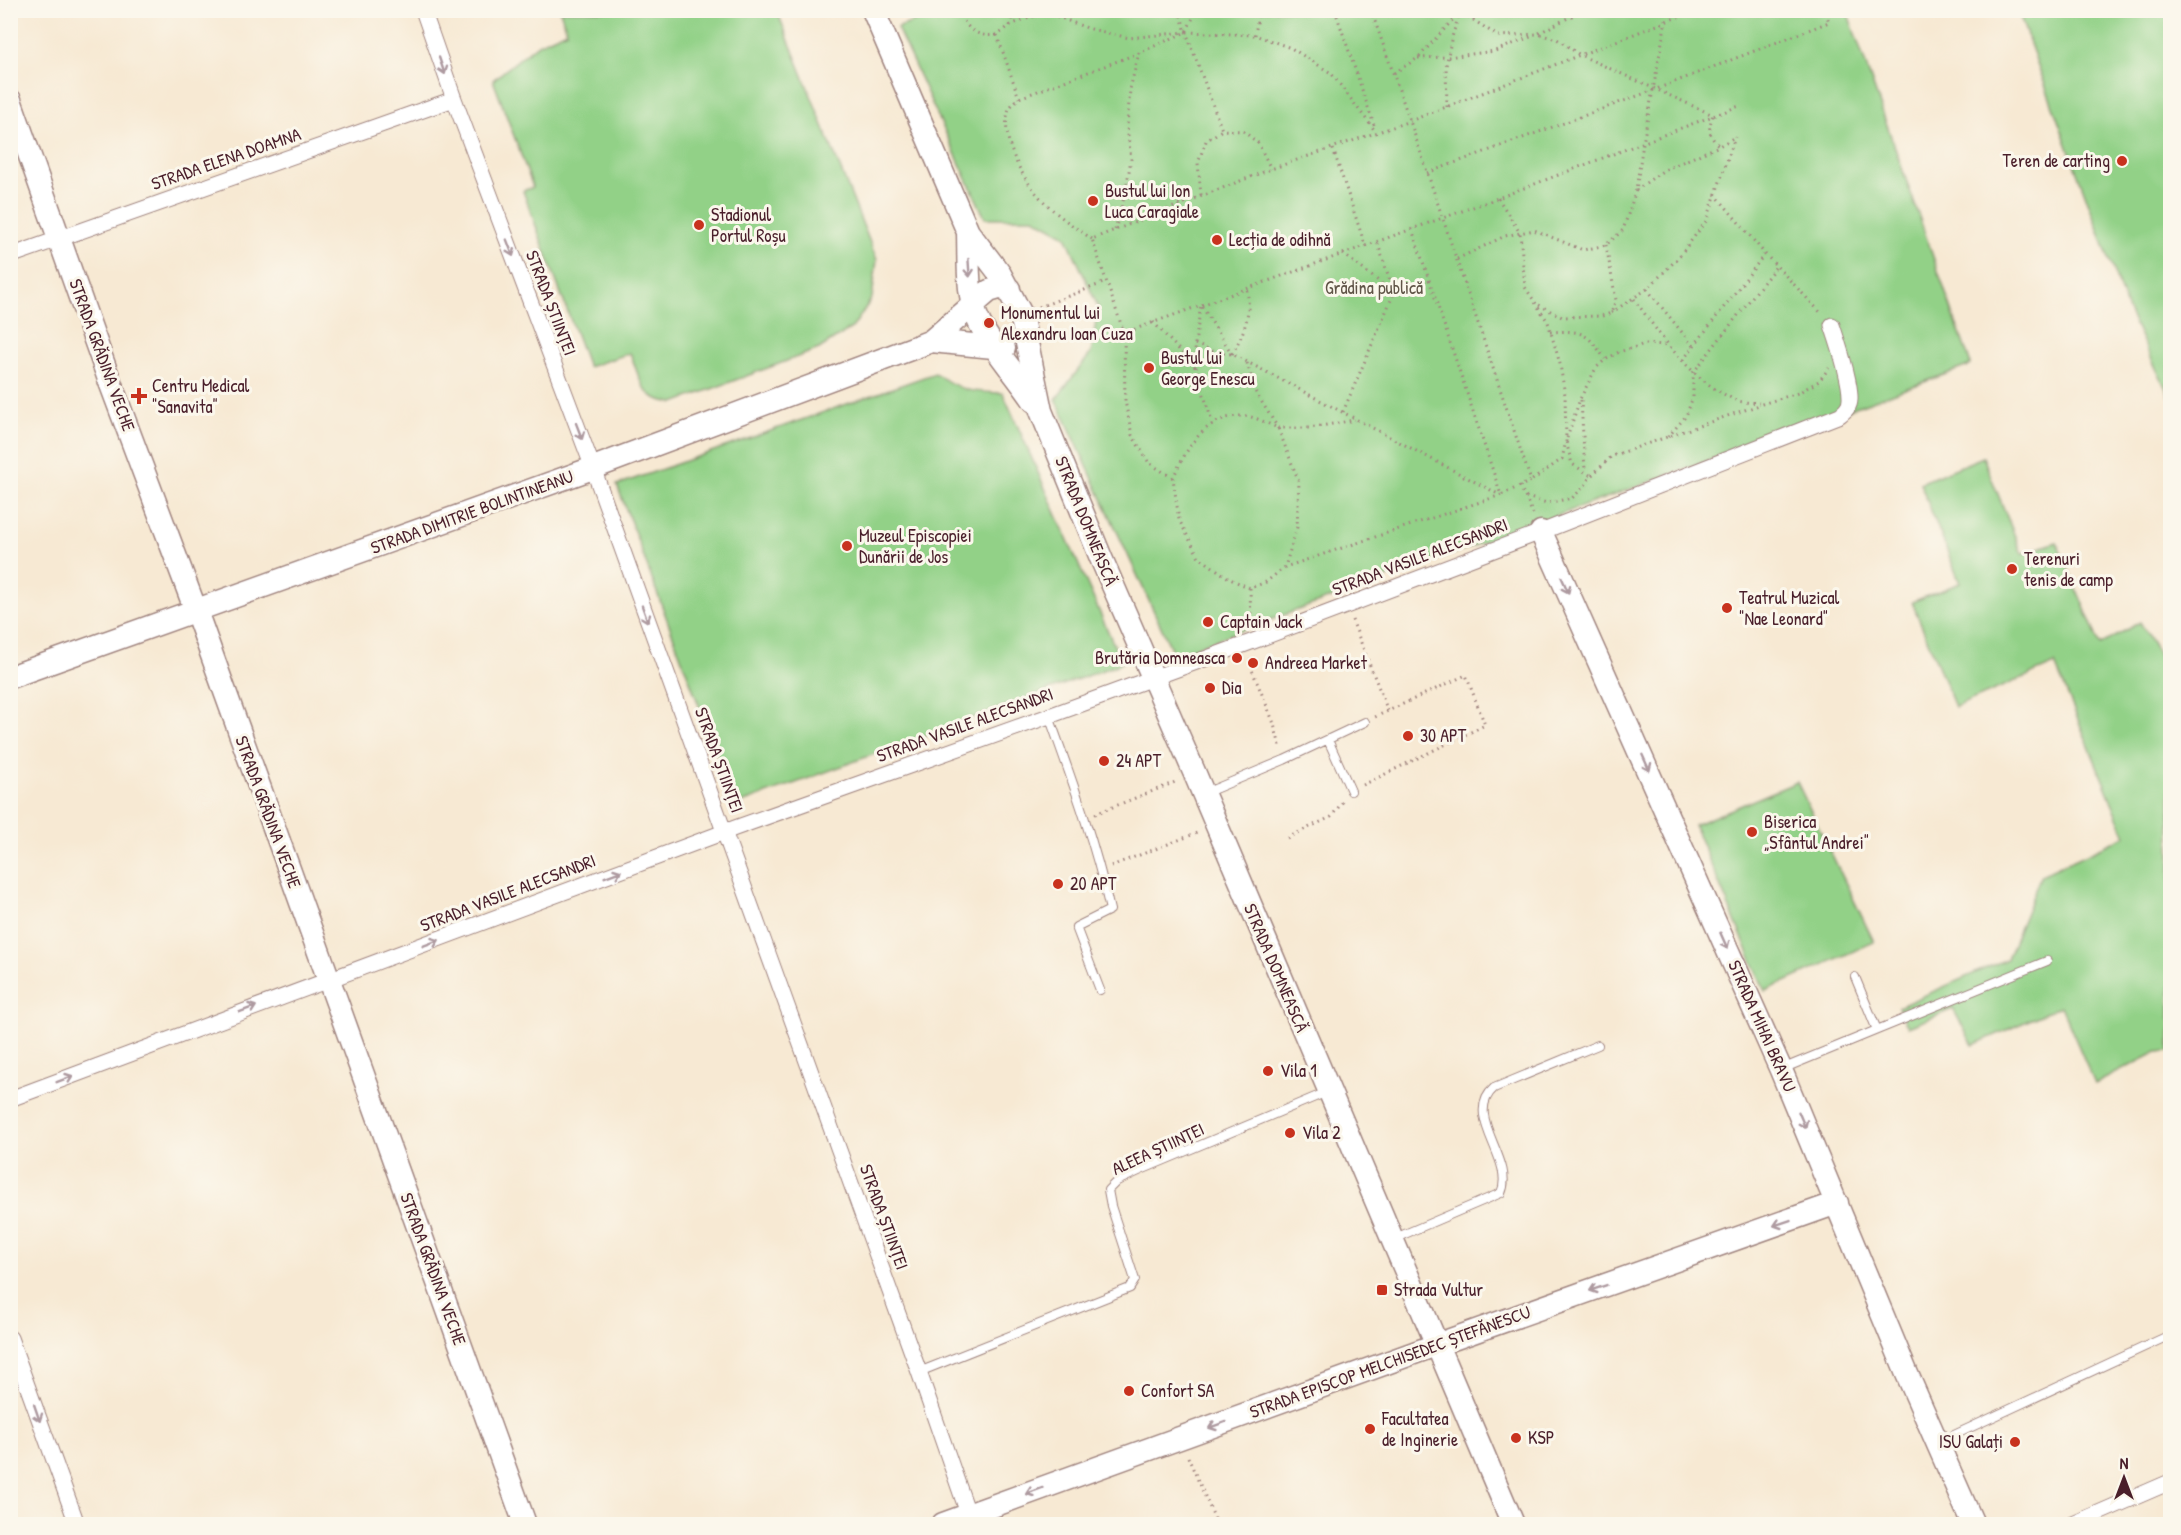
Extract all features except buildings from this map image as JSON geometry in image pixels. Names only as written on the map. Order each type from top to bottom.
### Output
[{"type":"street","name":"STRADA ȘTIINȚEI","points":[[423,10],[454,99],[593,468],[919,1372],[970,1520]]},
{"type":"street","name":"STRADA DOMNEASCĂ","points":[[873,10],[968,232],[983,249],[1009,289],[1023,322],[1041,411],[1152,678],[1513,1524]]},
{"type":"street","name":"STRADA ELENA DOAMNA","points":[[10,256],[454,99]]},
{"type":"street","name":"STRADA GRĂDINA VECHE","points":[[10,100],[110,382],[196,611],[525,1524]]},
{"type":"street","name":"STRADA DOMNEASCĂ","points":[[968,232],[973,304],[980,324],[1041,411]]},
{"type":"street","name":"STRADA DIMITRIE BOLINTINEANU","points":[[10,677],[593,468],[931,341],[989,291],[999,288],[1009,289]]},
{"type":"street","name":"STRADA DIMITRIE BOLINTINEANU","points":[[931,341],[1005,348],[1013,346],[1023,322]]},
{"type":"street","name":"STRADA VASILE ALECSANDRI","points":[[10,1099],[724,832],[1251,642],[1840,415],[1848,408],[1850,399],[1841,351],[1832,325]]},
{"type":"street","name":"STRADA MIHAI BRAVU","points":[[1541,532],[1781,1070],[1973,1524]]},
{"type":"street","name":"STRADA EPISCOP MELCHISEDEC ȘTEFĂNESCU","points":[[943,1524],[970,1520],[1180,1438],[1837,1203]]},
{"type":"street","points":[[10,1338],[77,1524]]},
{"type":"street","points":[[2073,1524],[2170,1482]]},
{"type":"lane","points":[[1049,716],[1085,818],[1101,870],[1110,910],[1076,927],[1100,990]]},
{"type":"lane","points":[[1199,784],[1284,760],[1365,722]]},
{"type":"lane","points":[[1328,740],[1351,791]]},
{"type":"lane","points":[[1781,1070],[2047,961]]},
{"type":"lane","points":[[1855,977],[1877,1030]]},
{"type":"lane","points":[[1392,1240],[1501,1193],[1504,1186],[1504,1174],[1484,1115],[1482,1104],[1486,1095],[1494,1088],[1598,1045]]},
{"type":"lane","name":"ALEEA ȘTIINȚEI","points":[[919,1372],[1130,1288],[1135,1280],[1108,1190],[1117,1181],[1328,1092]]},
{"type":"lane","points":[[1938,1443],[2170,1335]]},
{"type":"path","points":[[960,10],[962,21],[973,32],[988,35],[997,35],[1010,26],[1052,10]]},
{"type":"path","points":[[1010,26],[1013,10]]},
{"type":"path","points":[[1040,10],[1087,28],[1129,38],[1186,32],[1255,35],[1291,48],[1331,73],[1376,132]]},
{"type":"path","points":[[1179,10],[1222,130]]},
{"type":"path","points":[[1173,478],[1149,463],[1132,435],[1125,401],[1124,333],[1092,239],[1066,222],[1037,195],[1016,162],[1006,131],[1008,110],[1019,98],[1139,53],[1186,32],[1194,16],[1200,10]]},
{"type":"path","points":[[1255,35],[1259,10]]},
{"type":"path","points":[[1335,10],[1376,132]]},
{"type":"path","points":[[1371,10],[1531,481]]},
{"type":"path","points":[[1418,58],[1495,51],[1538,34],[1583,10]]},
{"type":"path","points":[[1456,259],[1505,236],[1534,230],[1583,250],[1606,245],[1623,230],[1636,189],[1642,143],[1668,10]]},
{"type":"path","points":[[1092,239],[1271,169],[1447,107],[1696,10]]},
{"type":"path","points":[[1427,173],[1654,90],[1829,22],[1825,10]]},
{"type":"path","points":[[1394,73],[1418,58],[1460,11]]},
{"type":"path","points":[[1460,11],[1498,36],[1538,34],[1557,39],[1580,55],[1713,115]]},
{"type":"path","points":[[1447,107],[1446,66],[1460,11]]},
{"type":"path","points":[[997,35],[1019,98]]},
{"type":"path","points":[[1115,230],[1126,190],[1131,159],[1127,127],[1130,89],[1139,53]]},
{"type":"path","points":[[1124,333],[1498,198],[1739,106]]},
{"type":"path","points":[[1713,115],[1708,128],[1710,138],[1719,146]]},
{"type":"path","points":[[1201,196],[1198,163],[1206,141],[1222,130],[1243,131],[1258,143],[1271,169]]},
{"type":"path","points":[[1538,304],[1562,317],[1602,316],[1611,313],[1647,289],[1678,258],[1707,220],[1735,137],[1664,170],[1636,189]]},
{"type":"path","points":[[1334,148],[1365,245]]},
{"type":"path","points":[[1715,194],[1765,255],[1832,325]]},
{"type":"path","points":[[1498,198],[1520,233],[1525,287],[1548,322],[1560,363],[1565,395],[1566,441],[1572,464],[1591,476]]},
{"type":"path","points":[[1412,229],[1501,495]]},
{"type":"path","points":[[1343,412],[1394,293],[1377,241]]},
{"type":"path","points":[[1606,245],[1616,300],[1611,313]]},
{"type":"path","points":[[1343,254],[1394,293]]},
{"type":"path","points":[[1683,360],[1765,255]]},
{"type":"path","points":[[1667,438],[1686,416],[1693,397],[1693,373],[1777,265]]},
{"type":"path","points":[[1394,293],[1429,281]]},
{"type":"path","points":[[1023,322],[1107,282]]},
{"type":"path","points":[[1232,354],[1244,333],[1249,304],[1247,288]]},
{"type":"path","points":[[1647,289],[1693,346]]},
{"type":"path","points":[[1634,299],[1668,345],[1693,373],[1737,401],[1762,404]]},
{"type":"path","points":[[1201,305],[1232,354],[1501,495]]},
{"type":"path","points":[[1201,305],[1194,344],[1196,368],[1212,422]]},
{"type":"path","points":[[1153,322],[1196,368]]},
{"type":"path","points":[[1550,332],[1573,330],[1584,335],[1605,360]]},
{"type":"path","points":[[1194,344],[1217,353],[1232,354]]},
{"type":"path","points":[[1355,420],[1309,428],[1278,428],[1244,415],[1212,422],[1187,448],[1173,478],[1179,520],[1199,557],[1230,579],[1250,588],[1266,582],[1285,567],[1501,495],[1531,481],[1562,459],[1580,399],[1596,368],[1619,352],[1645,344],[1668,345]]},
{"type":"path","points":[[1526,498],[1547,503],[1572,498],[1612,456],[1798,393],[1819,381],[1841,351]]},
{"type":"path","points":[[1247,363],[1256,393],[1278,428],[1299,482],[1297,527],[1285,567]]},
{"type":"path","points":[[1580,399],[1585,471]]},
{"type":"path","points":[[1520,486],[1541,532]]},
{"type":"path","points":[[1250,588],[1251,642]]},
{"type":"path","points":[[1346,606],[1388,711]]},
{"type":"path","points":[[1251,670],[1273,721],[1284,760]]},
{"type":"path","points":[[1287,838],[1331,818],[1351,791],[1485,725],[1466,675],[1365,722]]},
{"type":"path","points":[[1085,818],[1199,784]]},
{"type":"path","points":[[1101,870],[1216,825]]},
{"type":"path","points":[[1180,1438],[1216,1524]]},
{"type":"green space","name":"Grădina publică","points":[[944,10],[1847,11],[1971,365],[1174,655],[1056,399],[1091,353],[1098,307],[1066,236],[1034,218],[985,218],[897,28]]},
{"type":"green space","name":"Stadionul Portul Roșu","points":[[560,11],[777,11],[877,260],[872,298],[853,327],[819,349],[674,403],[663,401],[648,393],[643,387],[630,353],[588,367],[523,191],[533,187],[493,80],[538,44],[567,31]]},
{"type":"green space","name":"Teren de carting","points":[[2018,11],[2170,11],[2170,397],[2128,311]]},
{"type":"green space","points":[[935,373],[967,390],[1003,393],[1122,663],[736,805],[617,485]]},
{"type":"green space","points":[[1983,457],[2022,554],[2057,542],[2100,645],[2140,622],[2170,673],[2170,1051],[2157,1052],[2095,1084],[2061,1006],[1973,1045],[1953,1009],[1908,1027],[1898,1007],[2007,959],[2041,875],[2126,836],[2055,664],[1955,707],[1912,602],[1960,583],[1920,483]]},
{"type":"green space","points":[[1797,782],[1874,942],[1765,991],[1694,825]]},
{"type":"place","name":"Teren de carting","points":[[2122,161]]},
{"type":"place","name":"Bustul lui Ion Luca Caragiale","points":[[1093,201]]},
{"type":"place","name":"Stadionul Portul Roșu","points":[[699,225]]},
{"type":"place","name":"Lecția de odihnă","points":[[1217,240]]},
{"type":"place","name":"Monumentul lui Alexandru Ioan Cuza","points":[[989,323]]},
{"type":"place","name":"Bustul lui George Enescu","points":[[1149,368]]},
{"type":"place","name":"Centru Medical \"Sanavita\"","points":[[139,396]]},
{"type":"place","name":"Muzeul Episcopiei Dunării de Jos","points":[[847,546]]},
{"type":"place","name":"Terenuri tenis de camp","points":[[2012,569]]},
{"type":"place","name":"Teatrul Muzical \"Nae Leonard\"","points":[[1727,608]]},
{"type":"place","name":"Captain Jack","points":[[1208,622]]},
{"type":"place","name":"Brutăria Domneasca","points":[[1237,658]]},
{"type":"place","name":"Andreea Market","points":[[1253,663]]},
{"type":"place","name":"Dia","points":[[1210,688]]},
{"type":"place","name":"30 APT","points":[[1408,736]]},
{"type":"place","name":"24 APT","points":[[1104,761]]},
{"type":"place","name":"Biserica „Sfântul Andrei\"","points":[[1752,832]]},
{"type":"place","name":"20 APT","points":[[1058,884]]},
{"type":"place","name":"Vila 1","points":[[1268,1071]]},
{"type":"place","name":"Vila 2","points":[[1290,1133]]},
{"type":"place","name":"Strada Vultur","points":[[1382,1290]]},
{"type":"place","name":"Confort SA","points":[[1129,1391]]},
{"type":"place","name":"Facultatea de Inginerie","points":[[1370,1429]]},
{"type":"place","name":"KSP","points":[[1516,1438]]},
{"type":"place","name":"ISU Galați","points":[[2015,1442]]}]
